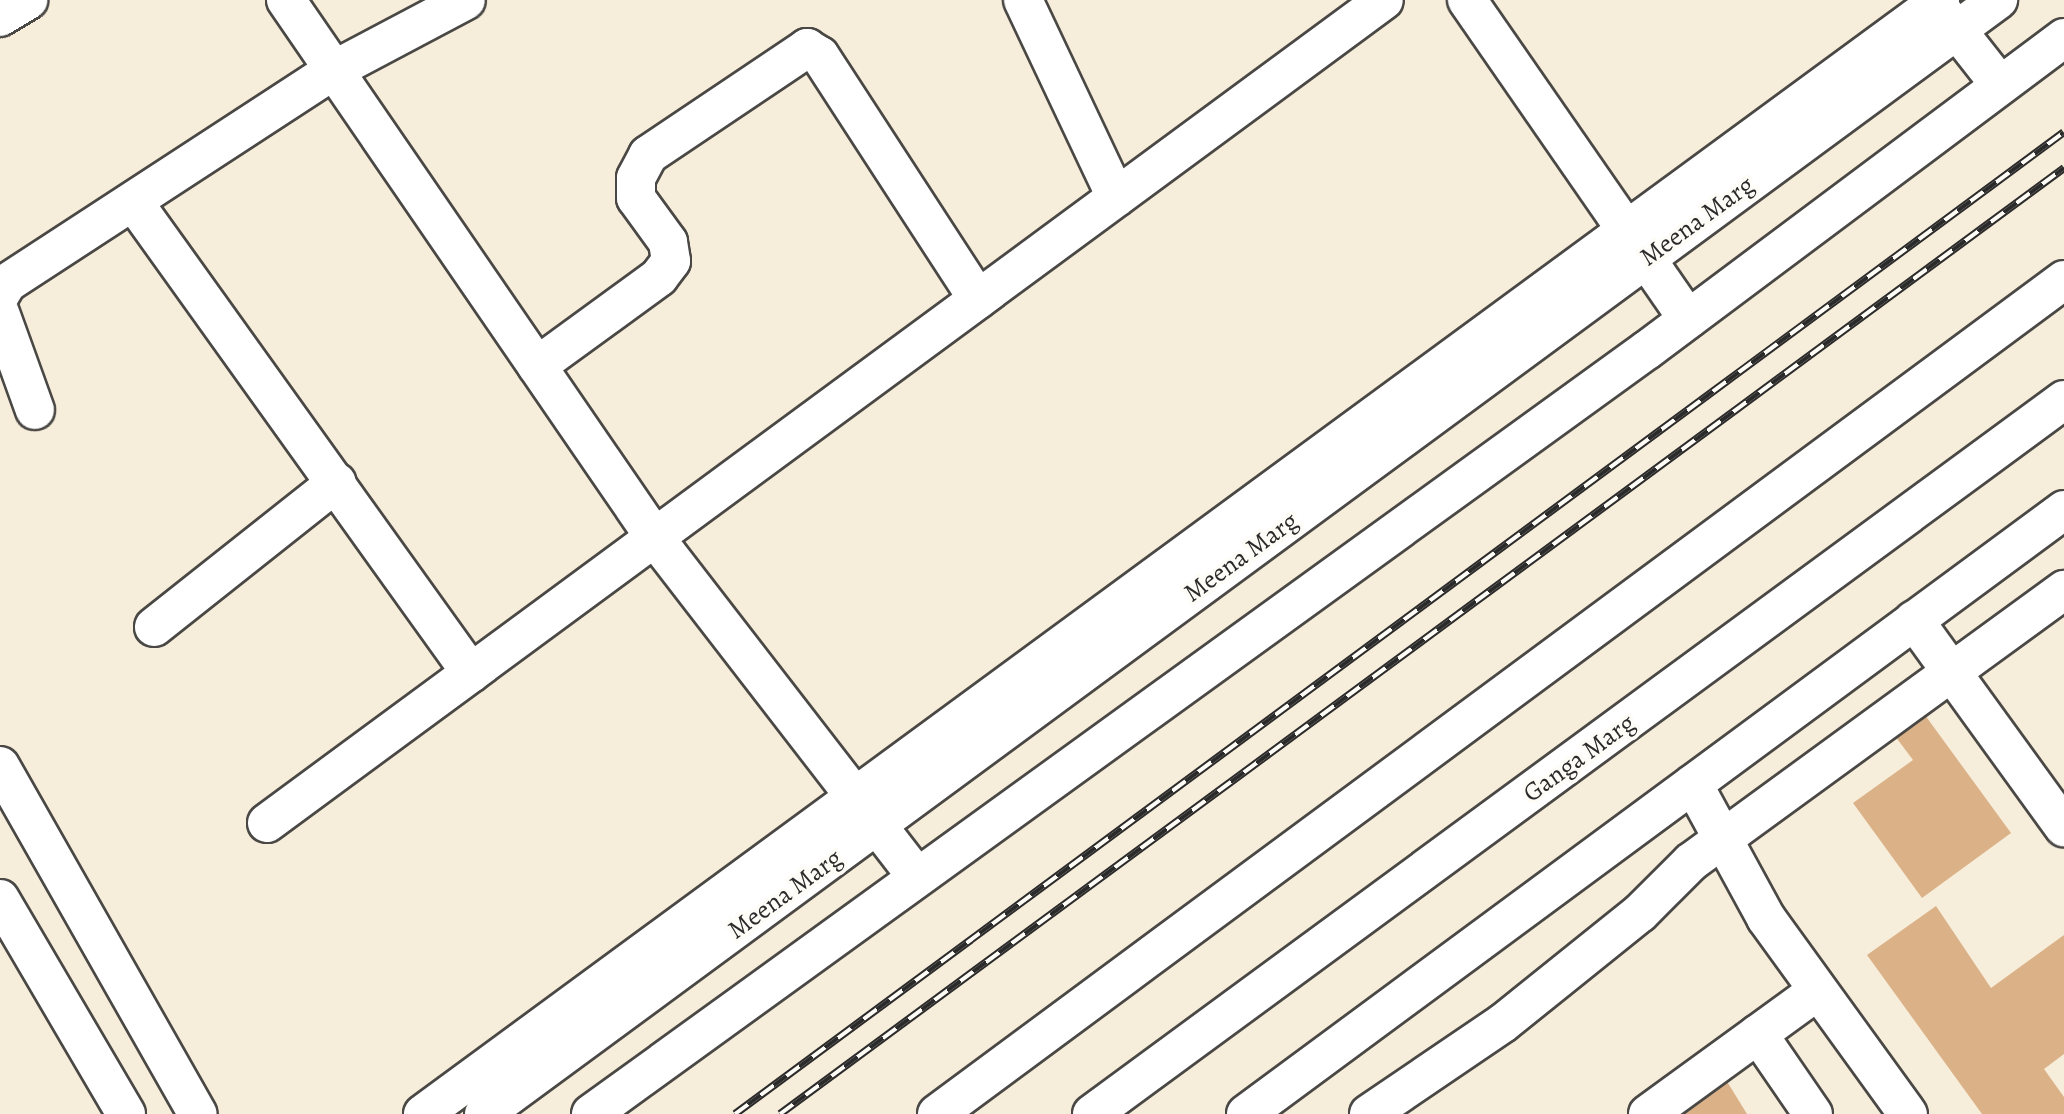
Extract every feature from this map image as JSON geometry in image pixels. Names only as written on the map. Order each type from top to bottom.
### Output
[{"type":"street","points":[[0,17],[28,0]]},
{"type":"street","points":[[286,0],[655,537],[916,876]]},
{"type":"street","points":[[0,295],[7,283],[135,204],[334,70],[466,0]]},
{"type":"street","points":[[1023,0],[1116,197]]},
{"type":"street","points":[[267,823],[1384,0]]},
{"type":"street","points":[[1467,0],[1688,319]]},
{"type":"street","points":[[423,1114],[855,794],[1635,245],[1942,8],[1998,0]]},
{"type":"street","points":[[1942,8],[2000,85]]},
{"type":"street","points":[[591,1114],[1688,319],[2064,38]]},
{"type":"street","points":[[537,366],[659,277],[671,261],[668,242],[636,198],[636,178],[648,155],[807,48],[820,56],[978,299]]},
{"type":"street","points":[[135,204],[337,482],[471,673]]},
{"type":"street","name":"Meena Marg","points":[[484,1114],[879,825],[1635,245]]},
{"type":"street","points":[[937,1114],[2064,280]]},
{"type":"street","points":[[0,313],[35,411]]},
{"type":"street","name":"Ganga Marg","points":[[1093,1114],[2064,400]]},
{"type":"street","points":[[154,627],[337,482]]},
{"type":"street","points":[[1246,1114],[2064,510]]},
{"type":"street","points":[[1369,1114],[1503,1023],[1640,913],[1691,862],[1725,842],[1950,671],[2064,590]]},
{"type":"street","points":[[1914,620],[2064,827]]},
{"type":"street","points":[[0,766],[198,1114]]},
{"type":"street","points":[[1693,783],[1766,918],[1908,1114]]},
{"type":"street","points":[[0,899],[126,1114]]},
{"type":"street","points":[[1648,1114],[1817,991]]},
{"type":"street","points":[[1758,1034],[1814,1114]]},
{"type":"building","points":[[1922,711],[2011,833],[1922,898],[1853,803],[1913,760],[1892,732]]},
{"type":"building","points":[[1936,906],[1991,988],[2064,935],[2064,1054],[2044,1069],[2064,1097],[2064,1114],[1982,1114],[1867,955]]},
{"type":"building","points":[[1723,1075],[1747,1114],[1666,1114]]},
{"type":"railway","points":[[735,1114],[2064,132]]},
{"type":"railway","points":[[780,1114],[2064,168]]}]
